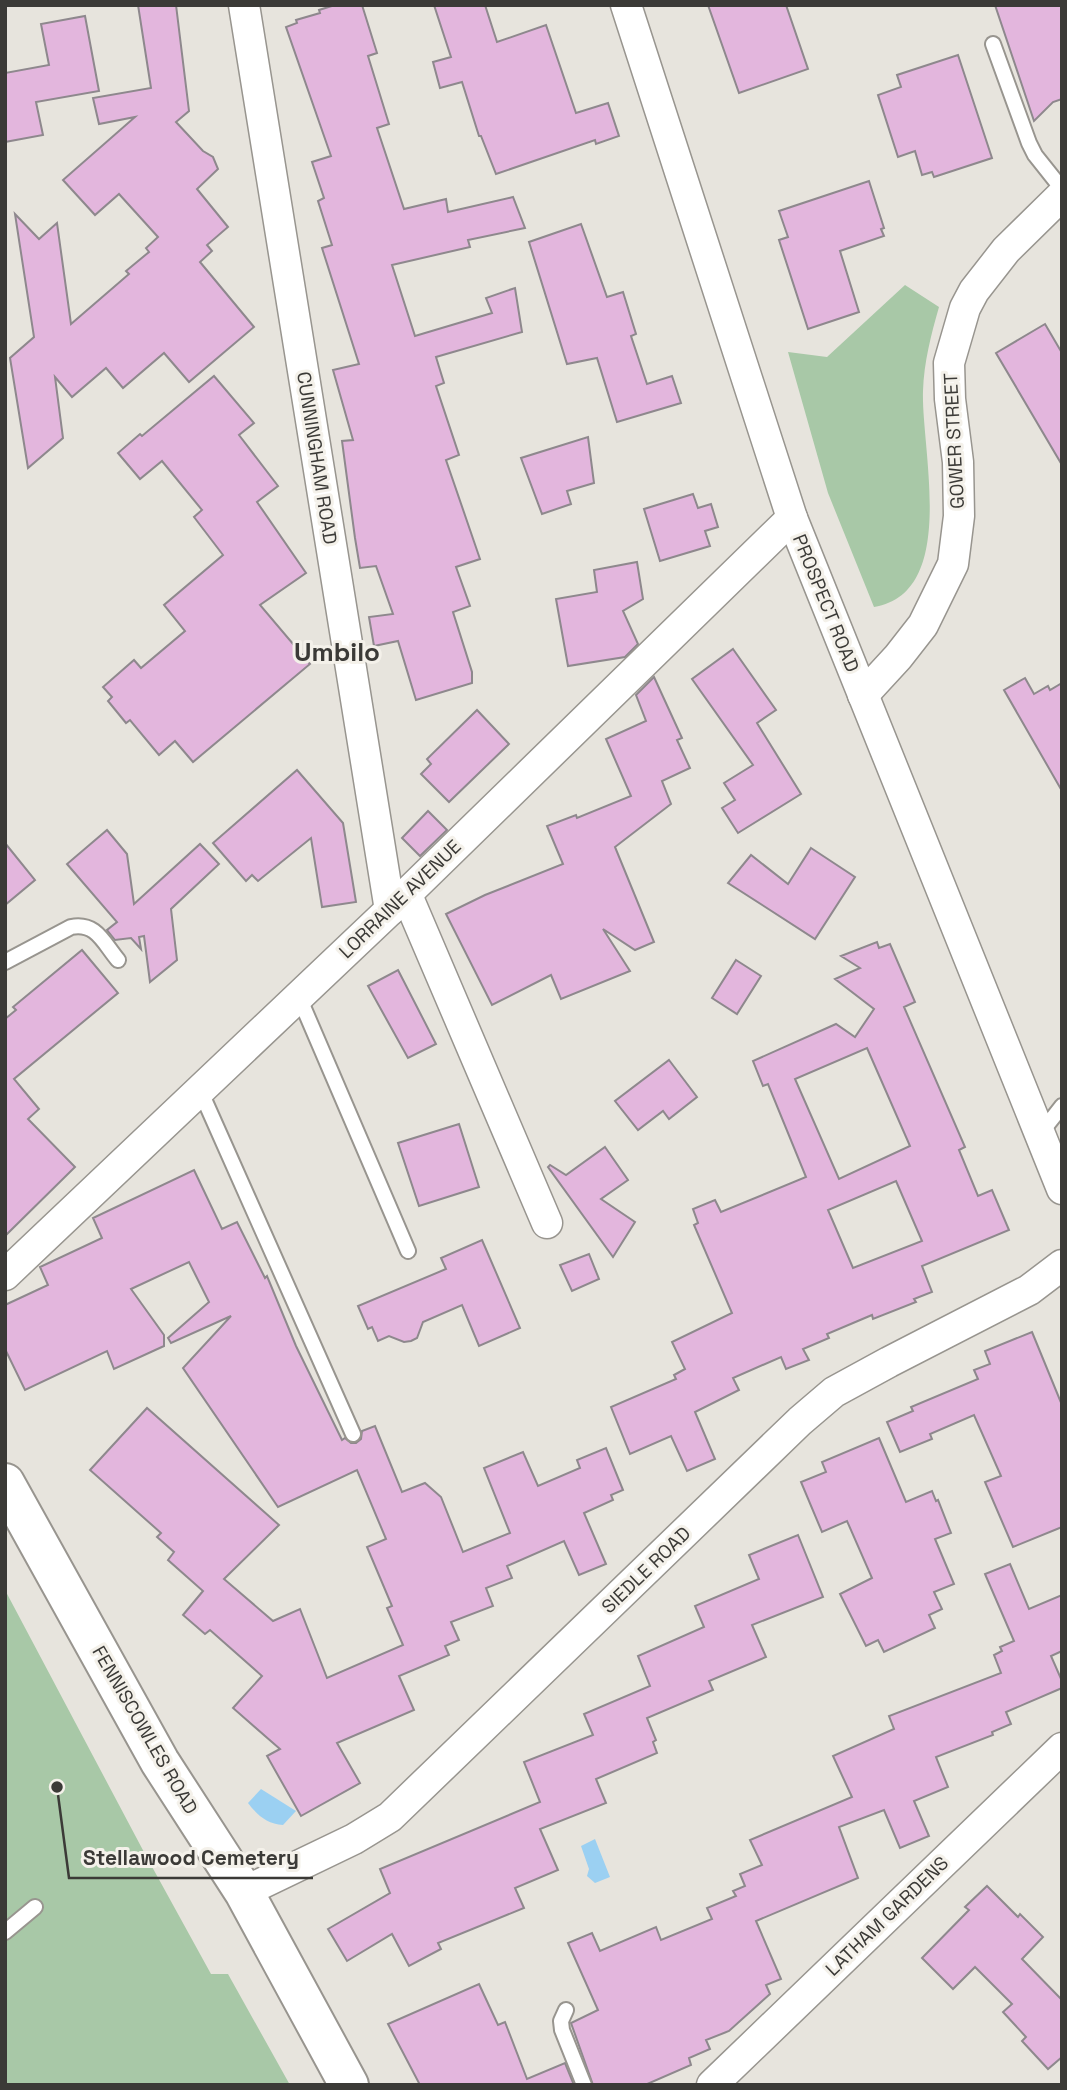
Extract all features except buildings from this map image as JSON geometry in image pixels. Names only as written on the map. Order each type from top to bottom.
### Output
[{"type":"street","name":"CUNNINGHAM ROAD","points":[[244,5],[398,902],[547,1223]]},
{"type":"street","name":"PROSPECT ROAD","points":[[626,5],[792,518],[1062,1189]]},
{"type":"street","name":"GOWER STREET","points":[[863,695],[923,625],[953,564],[958,516],[958,462],[950,399],[949,363],[965,308],[974,291],[1006,250],[1062,195]]},
{"type":"street","name":"LORRAINE AVENUE","points":[[5,1275],[398,902],[792,518]]},
{"type":"street","name":"SIEDLE ROAD","points":[[244,1892],[354,1839],[390,1816],[800,1421],[834,1392],[1029,1290],[1062,1265]]},
{"type":"street","name":"FENNISCOWLES ROAD","points":[[5,1483],[160,1762],[244,1892],[349,2085]]},
{"type":"street","name":"LATHAM GARDENS","points":[[712,2085],[1062,1748]]},
{"type":"lane","points":[[993,44],[1029,143],[1035,155],[1062,189]]},
{"type":"lane","points":[[5,962],[71,927],[82,925],[90,927],[118,960]]},
{"type":"lane","points":[[299,997],[408,1251]]},
{"type":"lane","points":[[200,1090],[353,1434]]},
{"type":"lane","points":[[1040,1134],[1062,1107]]},
{"type":"lane","points":[[5,1933],[35,1907]]},
{"type":"lane","points":[[566,2010],[561,2021],[562,2030],[584,2085]]},
{"type":"green space","points":[[905,285],[939,307],[928,349],[923,391],[930,516],[926,548],[917,576],[900,596],[874,607],[828,493],[788,352],[827,357]]},
{"type":"green space","points":[[5,1590],[211,1974],[228,1974],[290,2085],[5,2085]]},
{"type":"water","points":[[261,1789],[296,1811],[283,1825],[263,1818],[248,1803]]},
{"type":"water","points":[[595,1839],[610,1877],[595,1883],[587,1876],[589,1869],[581,1846]]},
{"type":"place","name":"Stellawood Cemetery","points":[[57,1787]]},
{"type":"district","name":"Umbilo","points":[[337,652]]}]
